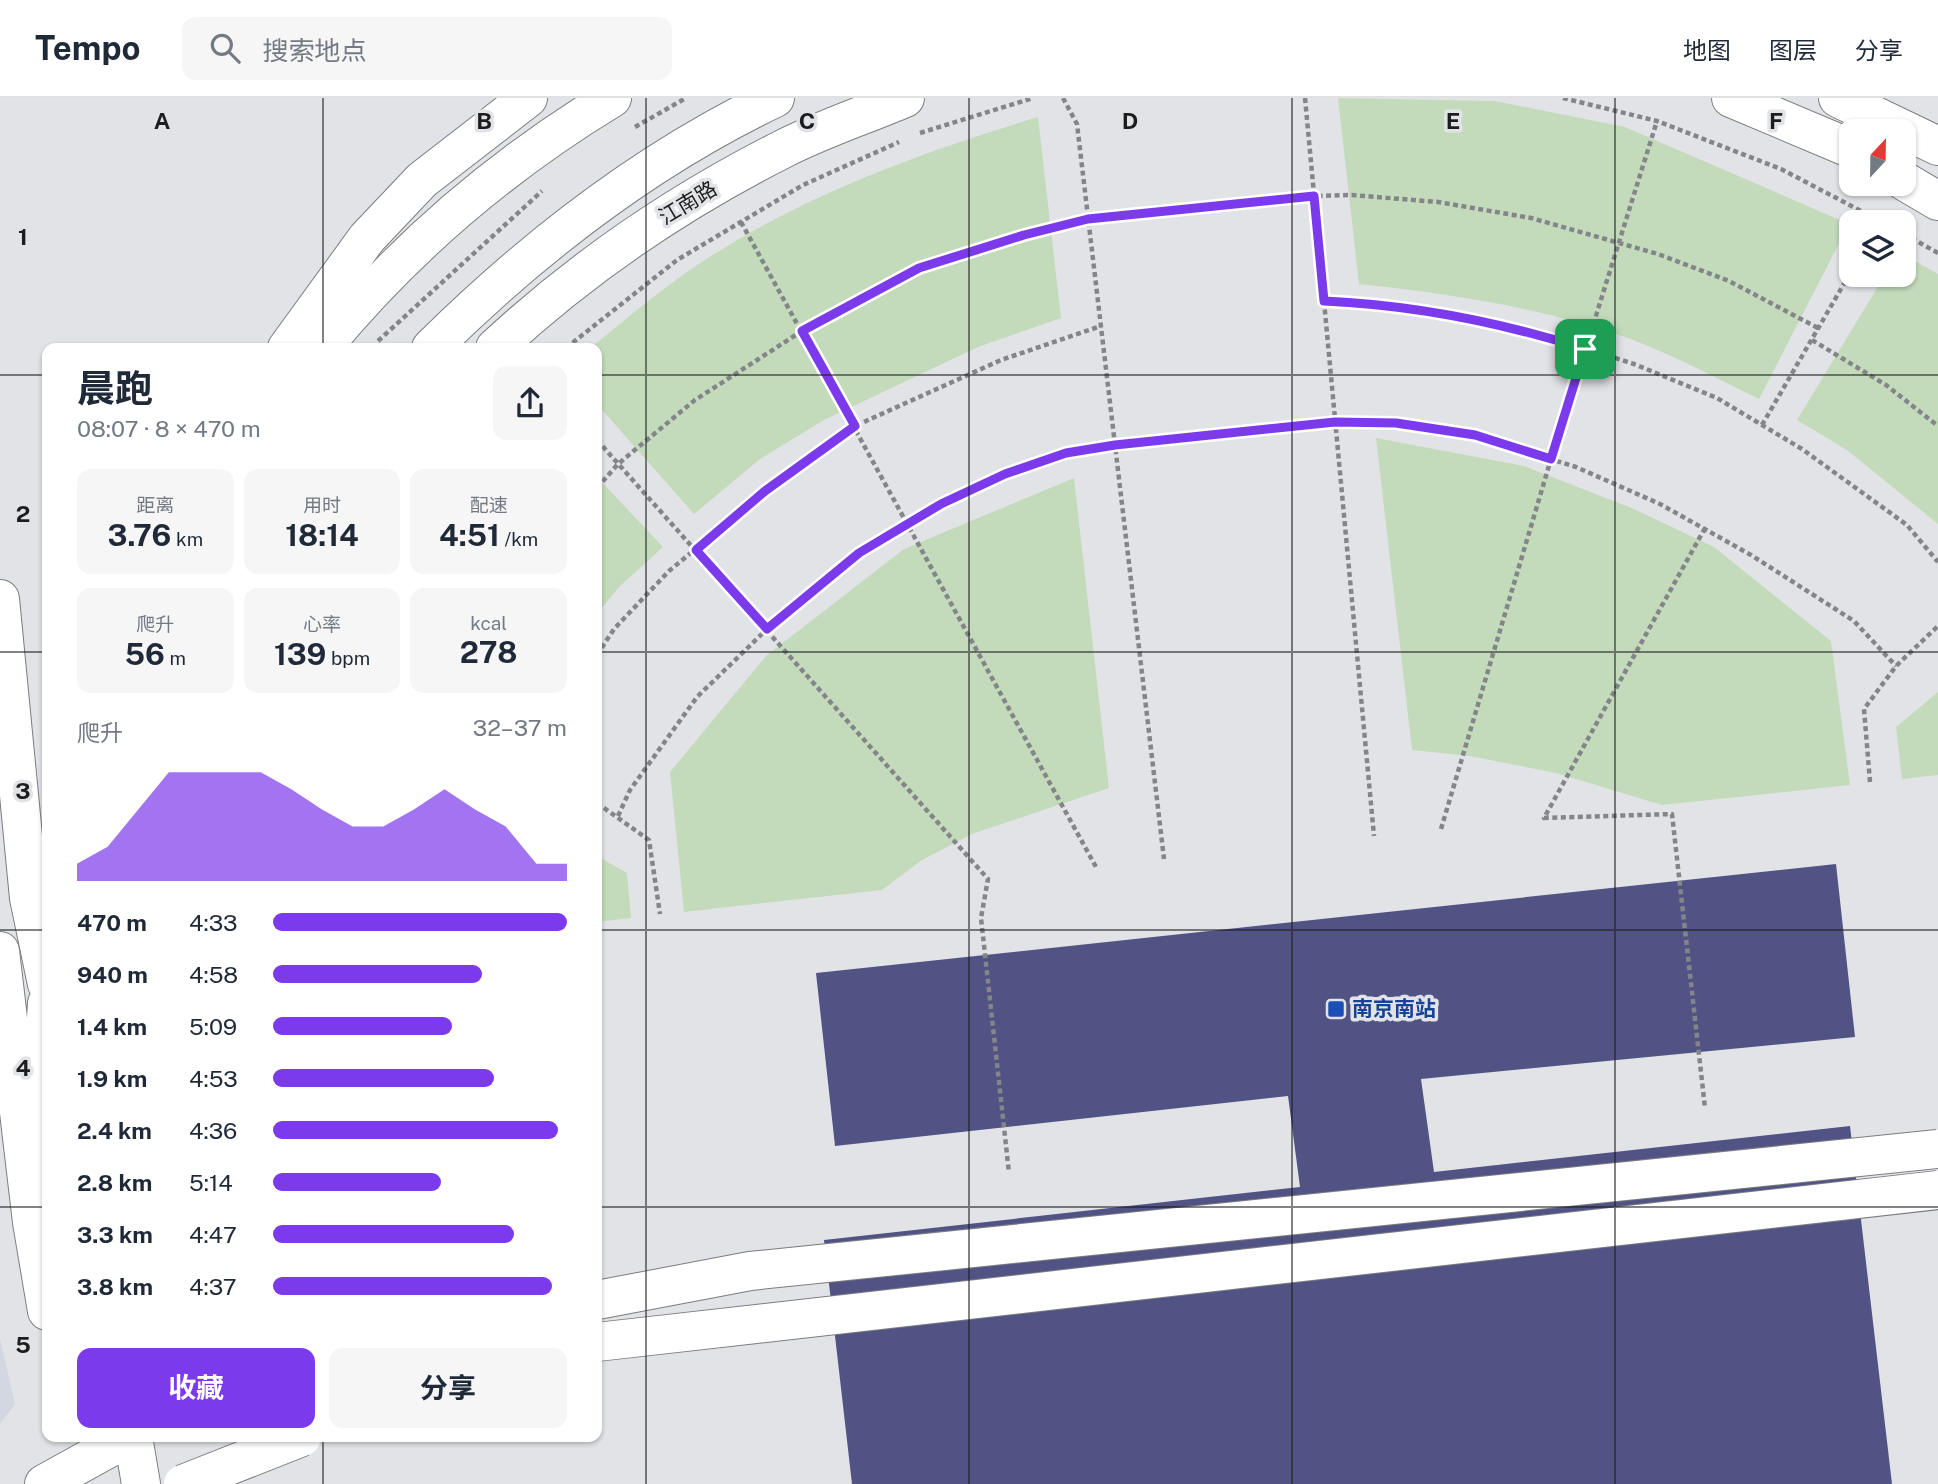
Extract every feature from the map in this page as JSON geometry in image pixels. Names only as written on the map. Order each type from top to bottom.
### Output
[{"type":"main road","points":[[291,343],[367,238],[422,180],[528,98]]},
{"type":"main road","points":[[327,343],[407,255],[501,171],[612,98]]},
{"type":"main road","points":[[436,343],[469,310],[584,215],[670,154],[775,98]]},
{"type":"main road","name":"江南路","points":[[501,343],[600,260],[691,198],[785,148],[905,98]]},
{"type":"main road","points":[[1731,98],[1839,144]]},
{"type":"main road","points":[[1838,98],[1938,146]]},
{"type":"main road","points":[[1916,188],[1938,201]]},
{"type":"main road","points":[[0,599],[29,898],[42,960]]},
{"type":"main road","points":[[0,951],[32,1222],[42,1281]]},
{"type":"main road","points":[[32,1222],[42,1076]]},
{"type":"main road","points":[[602,1299],[750,1271],[1938,1149]]},
{"type":"main road","points":[[602,1341],[1938,1190]]},
{"type":"main road","points":[[44,1484],[77,1462],[120,1442]]},
{"type":"main road","points":[[132,1442],[141,1484]]},
{"type":"main road","points":[[183,1484],[289,1442]]},
{"type":"path","points":[[572,343],[677,260],[803,185],[933,127],[1033,98]]},
{"type":"path","points":[[1063,98],[1077,124],[1164,859]]},
{"type":"path","points":[[1305,98],[1374,836]]},
{"type":"path","points":[[1563,98],[1657,121],[1781,169],[1858,210]]},
{"type":"path","points":[[1441,829],[1551,459],[1657,121]]},
{"type":"path","points":[[602,482],[618,464],[695,400],[802,331],[919,268],[1024,235],[1088,219],[1314,196],[1353,195],[1438,202],[1531,218],[1619,242],[1730,281],[1818,328]]},
{"type":"path","points":[[741,222],[1097,867]]},
{"type":"path","points":[[1916,241],[1938,253]]},
{"type":"path","points":[[1762,425],[1842,287]]},
{"type":"path","points":[[1324,301],[1366,303],[1459,316],[1585,349],[1717,398],[1802,449],[1907,525],[1938,562]]},
{"type":"path","points":[[602,647],[614,629],[669,571],[765,491],[855,426],[1002,359],[1101,326]]},
{"type":"path","points":[[1812,340],[1886,385],[1938,426]]},
{"type":"path","points":[[618,816],[630,790],[697,697],[767,629],[859,553],[941,504],[1005,474],[1066,453],[1115,445],[1335,422],[1396,423],[1475,435],[1551,459],[1660,504],[1704,528],[1854,621],[1896,666]]},
{"type":"path","points":[[602,446],[988,879],[981,918],[1009,1173]]},
{"type":"path","points":[[1704,528],[1544,818],[1672,814],[1705,1108]]},
{"type":"path","points":[[1870,782],[1864,709],[1896,666],[1938,626]]},
{"type":"path","points":[[602,806],[649,840],[660,914]]},
{"type":"shaded area","points":[[0,1339],[15,1404],[0,1424]]},
{"type":"green space","points":[[1338,98],[1495,101],[1625,127],[1839,220],[1839,243],[1759,399],[1651,347],[1583,324],[1488,302],[1359,284]]},
{"type":"green space","points":[[1038,117],[1061,318],[978,347],[824,420],[760,459],[694,514],[602,410],[602,343],[596,343],[690,270],[772,220],[858,180],[947,146]]},
{"type":"green space","points":[[1916,262],[1938,274],[1938,524],[1847,450],[1797,420],[1878,287],[1916,287]]},
{"type":"green space","points":[[1376,438],[1524,466],[1634,509],[1714,547],[1831,641],[1850,785],[1662,805],[1556,773],[1470,756],[1412,750]]},
{"type":"green space","points":[[1074,478],[1109,788],[972,834],[922,860],[882,890],[684,912],[670,772],[766,656],[904,549]]},
{"type":"green space","points":[[602,482],[663,547],[619,587],[602,608]]},
{"type":"green space","points":[[1938,692],[1938,775],[1902,779],[1896,727]]},
{"type":"green space","points":[[602,859],[627,873],[631,918],[602,921]]},
{"type":"building","points":[[1836,864],[1855,1037],[1421,1079],[1434,1172],[1850,1126],[1892,1484],[852,1484],[824,1240],[1300,1187],[1288,1096],[835,1146],[816,973]]},
{"type":"place","name":"南京南站","points":[[1336,1009]]},
{"type":"route","points":[[1314,196],[1324,301],[1366,303],[1459,316],[1539,334],[1585,349],[1551,459],[1475,435],[1396,423],[1335,422],[1115,445],[1066,453],[1005,474],[941,504],[859,553],[767,629],[696,550],[765,491],[855,426],[802,331],[919,268],[1024,235],[1088,219],[1314,196]]}]
